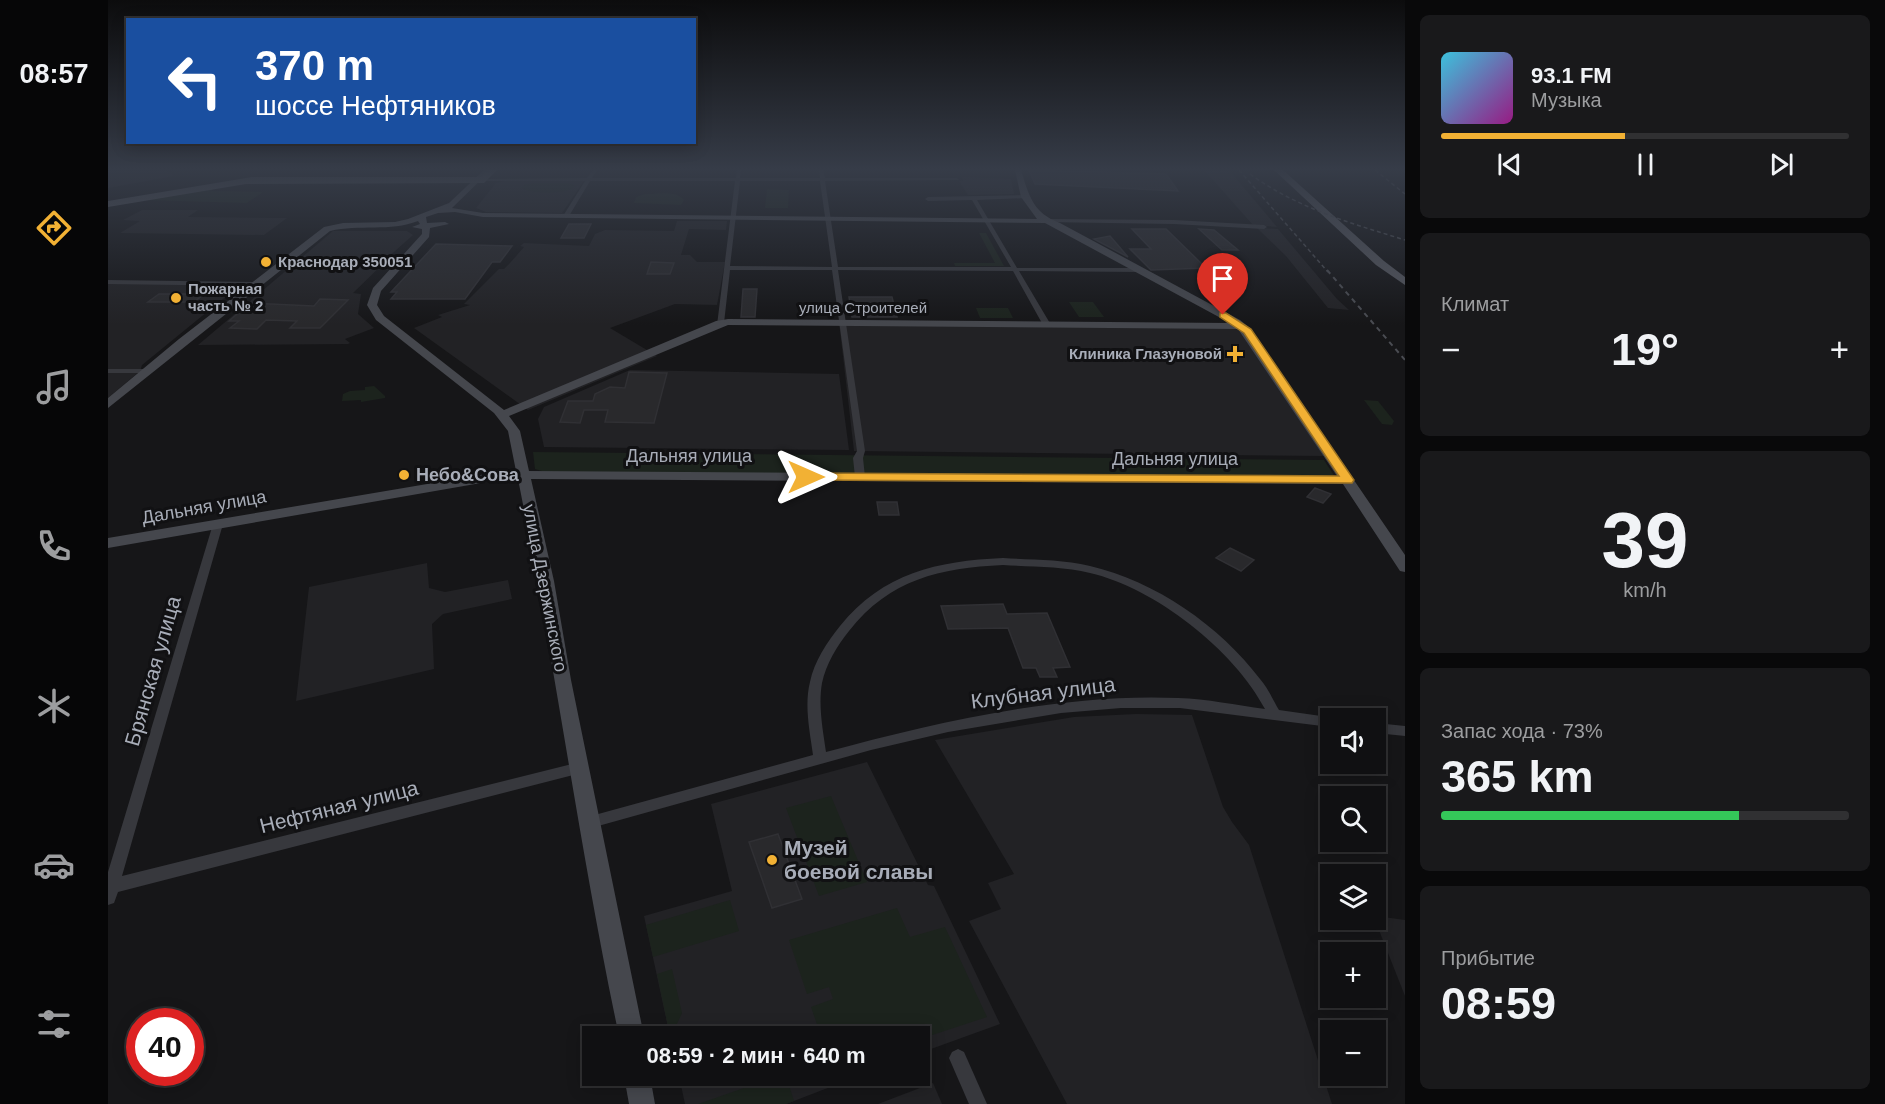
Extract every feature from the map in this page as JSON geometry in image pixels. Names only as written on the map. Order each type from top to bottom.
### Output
[{"type":"main road","name":"улица Дзержинского","points":[[456,222],[425,224],[376,290],[372,301],[373,309],[384,321],[502,415],[514,432],[535,523],[629,1026]]},
{"type":"main road","points":[[1047,222],[1242,326],[1405,567]]},
{"type":"main road","points":[[1335,222],[1380,263],[1405,282]]},
{"type":"main road","points":[[1343,222],[1405,276]]},
{"type":"main road","points":[[108,404],[253,284],[329,228],[347,224],[425,224]]},
{"type":"main road","points":[[329,228],[397,227],[425,224]]},
{"type":"main road","name":"улица Строителей","points":[[502,415],[720,323],[1242,326]]},
{"type":"main road","name":"Дальняя улица","points":[[108,543],[504,475],[1348,480]]},
{"type":"main road","points":[[639,1086],[642,1104]]},
{"type":"street","points":[[720,323],[733,222]]},
{"type":"street","points":[[827,222],[861,451],[858,458],[860,477]]},
{"type":"street","points":[[987,222],[1047,325]]},
{"type":"street","points":[[1119,222],[1186,222],[1264,227]]},
{"type":"street","points":[[727,268],[1141,270]]},
{"type":"street","points":[[108,282],[253,284]]},
{"type":"street","points":[[108,371],[146,371]]},
{"type":"street","name":"Брянская улица","points":[[109,891],[218,524]]},
{"type":"street","points":[[820,759],[815,716],[816,682],[832,646],[852,615],[894,583],[938,569],[978,562],[1082,567],[1112,576],[1145,592],[1201,627],[1226,649],[1257,684],[1275,715]]},
{"type":"street","name":"Клубная улица","points":[[591,822],[820,759],[948,727],[1061,708],[1121,703],[1320,721]]},
{"type":"street","points":[[1386,729],[1405,731]]},
{"type":"street","name":"Нефтяная улица","points":[[109,891],[580,768]]},
{"type":"street","points":[[958,1059],[978,1104]]},
{"type":"shaded area","points":[[139,222],[282,222],[264,235],[120,233]]},
{"type":"shaded area","points":[[677,222],[727,222],[726,230],[689,229],[681,255],[690,255],[697,262],[725,262],[717,305],[675,304],[610,328],[657,356],[528,410],[414,328],[442,317],[438,315],[470,305],[464,304],[499,269],[504,269],[510,263],[524,247],[520,246],[524,243],[589,246],[595,234],[605,230],[674,231]]},
{"type":"shaded area","points":[[1250,222],[1272,222],[1277,227],[1253,225]]},
{"type":"shaded area","points":[[1257,228],[1278,229],[1349,310],[1328,308],[1286,256]]},
{"type":"shaded area","points":[[333,231],[407,231],[413,235],[353,293],[361,294],[358,314],[374,328],[345,339],[350,343],[348,344],[198,345]]},
{"type":"shaded area","points":[[979,233],[986,233],[1004,266],[955,266],[954,263],[995,263]]},
{"type":"shaded area","points":[[108,283],[240,285],[142,365],[140,371],[108,398]]},
{"type":"shaded area","points":[[1069,302],[1093,302],[1104,317],[1079,317]]},
{"type":"shaded area","points":[[976,308],[1008,308],[1013,318],[980,318]]},
{"type":"shaded area","points":[[1228,321],[1239,327],[1326,456],[854,451],[839,322],[1222,325]]},
{"type":"shaded area","points":[[630,370],[839,374],[849,450],[544,447],[538,419],[544,407]]},
{"type":"shaded area","points":[[374,386],[385,398],[361,402],[361,400],[342,401],[343,394]]},
{"type":"shaded area","points":[[1364,400],[1378,401],[1394,421],[1392,425],[1382,424]]},
{"type":"shaded area","points":[[533,452],[1324,460],[1335,477],[545,472],[535,469]]},
{"type":"shaded area","points":[[427,563],[429,588],[445,592],[508,580],[512,599],[443,614],[432,624],[434,669],[296,701],[309,587]]},
{"type":"shaded area","points":[[1136,714],[1192,715],[1223,807],[1249,845],[1320,1067],[1320,1086],[1326,1086],[1332,1104],[1067,1104],[969,921],[1001,909],[988,883],[1014,874],[935,740],[1074,717]]},
{"type":"shaded area","points":[[867,762],[928,885],[934,886],[1000,1024],[930,1049],[930,1026],[668,1026],[644,916],[732,891],[711,804]]},
{"type":"shaded area","points":[[831,796],[867,882],[819,896],[786,808]]},
{"type":"shaded area","points":[[730,900],[739,931],[653,957],[646,925]]},
{"type":"shaded area","points":[[897,908],[910,937],[945,927],[987,1017],[930,1036],[930,1026],[818,1026],[811,1007],[833,999],[829,987],[807,994],[789,940]]},
{"type":"shaded area","points":[[1386,917],[1405,920],[1405,996],[1386,948],[1386,942],[1384,942],[1379,930],[1386,930]]},
{"type":"shaded area","points":[[672,969],[682,1013],[676,1026],[668,1026],[657,974]]},
{"type":"shaded area","points":[[933,1083],[942,1104],[878,1104],[930,1086]]},
{"type":"shaded area","points":[[681,1086],[833,1086],[786,1104],[685,1104]]},
{"type":"shaded area","points":[[749,1086],[789,1086],[794,1101],[786,1104],[698,1104]]},
{"type":"building","points":[[569,224],[591,224],[584,238],[561,238]]},
{"type":"building","points":[[1132,229],[1166,229],[1206,268],[1151,270],[1130,249],[1151,249]]},
{"type":"building","points":[[1199,229],[1214,230],[1238,250],[1222,250]]},
{"type":"building","points":[[1110,236],[1128,257],[1094,239]]},
{"type":"building","points":[[436,244],[512,246],[500,262],[492,262],[465,299],[391,299],[397,292],[391,292]]},
{"type":"building","points":[[651,262],[674,263],[670,274],[647,274]]},
{"type":"building","points":[[743,289],[757,289],[755,317],[741,317]]},
{"type":"building","name":"Пожарная часть № 2","points":[[159,294],[204,294],[194,302],[148,302]]},
{"type":"building","points":[[849,297],[892,297],[897,317],[852,317]]},
{"type":"building","points":[[320,299],[348,300],[320,328],[290,328],[297,321],[266,320],[257,329],[230,328],[239,321],[229,321],[250,303],[314,306]]},
{"type":"building","points":[[629,372],[667,373],[654,423],[605,422],[608,410],[584,410],[580,423],[560,422],[568,401],[593,401],[595,394],[610,387],[625,388]]},
{"type":"building","points":[[1315,488],[1331,494],[1323,503],[1307,497]]},
{"type":"building","points":[[877,502],[897,502],[899,515],[879,515]]},
{"type":"building","points":[[1230,548],[1254,560],[1241,571],[1216,558]]},
{"type":"building","points":[[1003,604],[1007,614],[1047,613],[1070,667],[1053,668],[1057,677],[1040,677],[1036,668],[1023,668],[1008,628],[948,629],[941,606]]},
{"type":"building","name":"Музей боевой славы","points":[[778,834],[802,899],[772,908],[749,842]]},
{"type":"railway","points":[[1284,222],[1328,272]]},
{"type":"railway","points":[[1346,222],[1405,240]]},
{"type":"railway","points":[[1327,270],[1405,360]]},
{"type":"place","name":"Краснодар 350051","points":[[266,262]]},
{"type":"place","name":"Пожарная часть № 2","points":[[176,298]]},
{"type":"place","name":"Клиника Глазуновой","points":[[1235,354]]},
{"type":"place","name":"Небо&Сова","points":[[404,475]]},
{"type":"place","name":"Музей боевой славы","points":[[772,860]]},
{"type":"route","points":[[806,477],[1348,480],[1247,331],[1223,315]]}]
